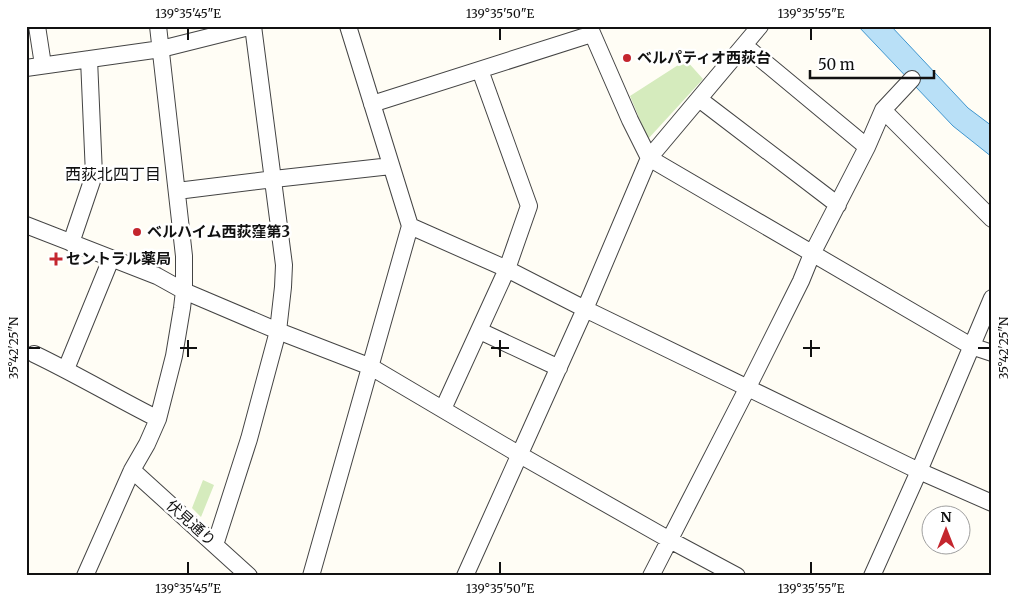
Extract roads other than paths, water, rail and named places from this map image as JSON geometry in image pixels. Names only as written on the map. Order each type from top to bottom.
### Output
[{"type":"street","points":[[36,26],[43,65]]},
{"type":"street","points":[[85,576],[132,470],[148,444],[158,419],[174,356],[184,292],[184,256],[158,26]]},
{"type":"street","points":[[26,68],[161,49],[253,26],[284,265],[283,287],[278,331],[249,439],[215,545]]},
{"type":"street","points":[[311,576],[410,226],[348,26]]},
{"type":"street","points":[[465,576],[585,309],[649,158],[760,26]]},
{"type":"street","points":[[372,104],[480,70],[591,30],[630,120],[649,158],[971,346],[992,353]]},
{"type":"street","points":[[744,45],[867,147]]},
{"type":"street","points":[[71,243],[94,175],[89,59]]},
{"type":"street","points":[[444,409],[507,269],[529,206],[480,70]]},
{"type":"street","points":[[651,576],[748,387],[812,254],[867,147],[883,110],[912,80]]},
{"type":"street","points":[[699,99],[838,205]]},
{"type":"street","points":[[883,110],[992,219]]},
{"type":"street","points":[[177,191],[391,166]]},
{"type":"street","points":[[26,225],[157,276],[184,292],[278,331],[371,366],[668,540],[737,576]]},
{"type":"street","points":[[410,226],[507,269],[585,309],[919,471],[992,503]]},
{"type":"street","points":[[66,369],[111,259]]},
{"type":"street","points":[[872,576],[919,471],[992,298]]},
{"type":"street","points":[[480,331],[558,368]]},
{"type":"street","points":[[34,354],[66,369],[158,419]]},
{"type":"street","name":"伏見通り","points":[[132,470],[249,576]]},
{"type":"water","points":[[858,26],[891,26],[968,108],[992,126],[992,157],[953,126]]},
{"type":"place","name":"ベルパティオ西荻台","points":[[627,58]]},
{"type":"place","name":"ベルハイム西荻窪第3","points":[[137,232]]},
{"type":"place","name":"セントラル薬局","points":[[56,259]]},
{"type":"district","name":"西荻北四丁目","points":[[113,174]]}]
